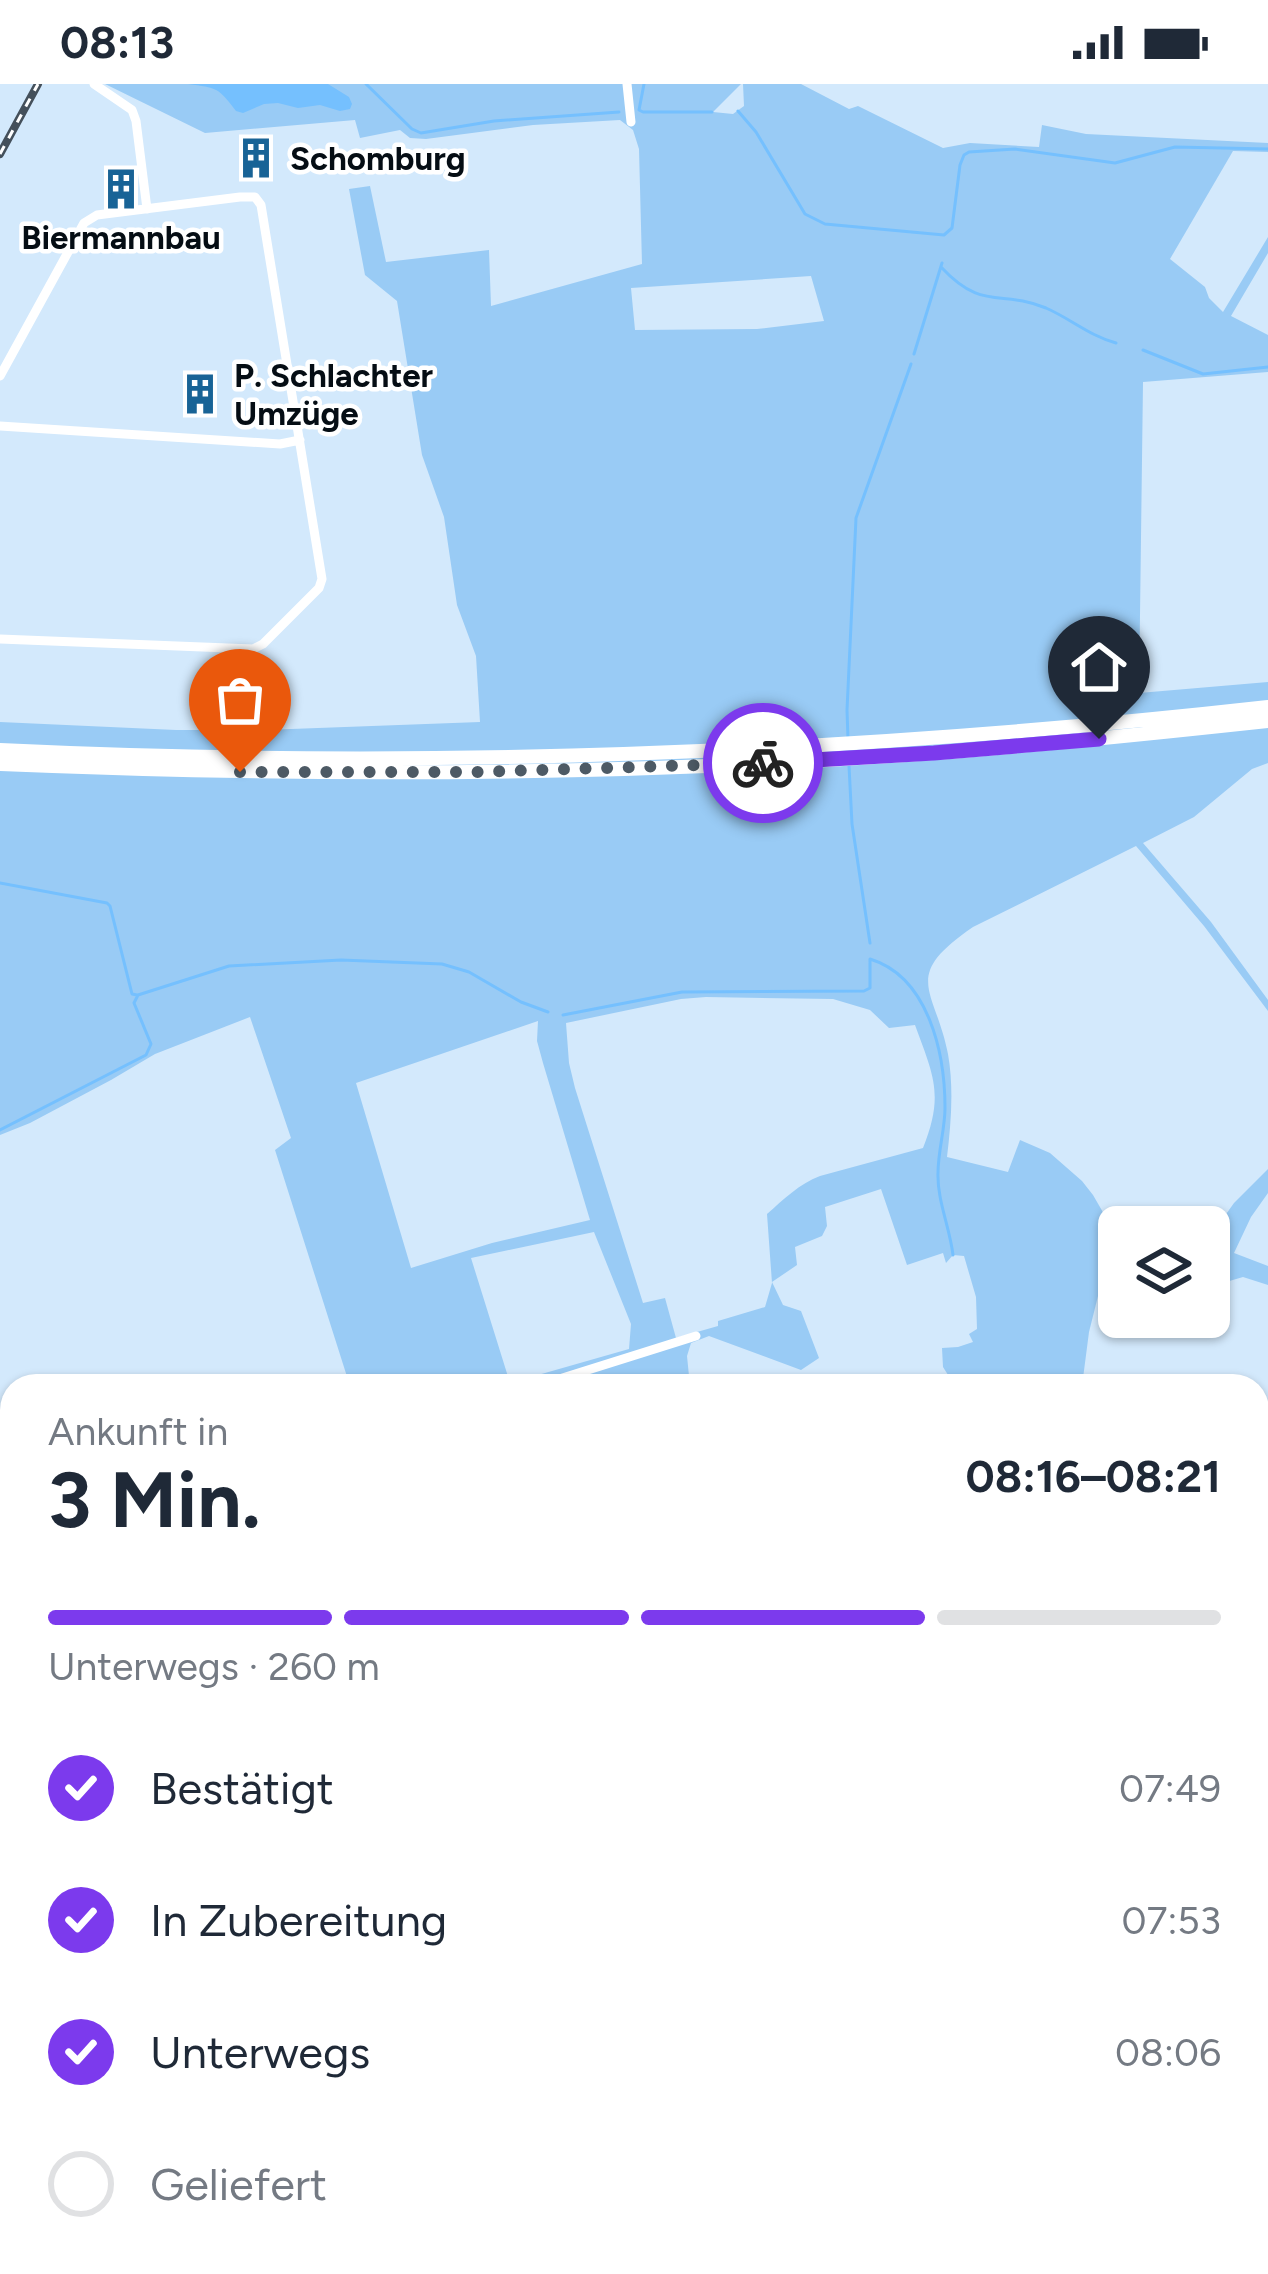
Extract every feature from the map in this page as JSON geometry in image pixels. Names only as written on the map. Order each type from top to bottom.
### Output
[{"type":"highway","points":[[0,751],[382,760],[934,753],[1268,707]]},
{"type":"highway","points":[[1140,728],[1268,721]]},
{"type":"highway","points":[[0,764],[359,774],[596,770],[751,757]]},
{"type":"street","points":[[94,84],[132,110],[147,209]]},
{"type":"street","points":[[627,84],[631,122]]},
{"type":"street","points":[[0,376],[84,223],[97,215],[255,197],[261,206],[322,579],[319,588],[253,649],[0,639]]},
{"type":"street","points":[[0,426],[280,443],[300,440]]},
{"type":"street","points":[[575,1374],[697,1336]]},
{"type":"shaded area","points":[[105,84],[741,84],[713,112],[733,114],[744,106],[743,84],[801,84],[943,148],[970,143],[1039,147],[1042,125],[1086,134],[1268,143],[1268,152],[1233,151],[1170,259],[1205,287],[1223,312],[1268,237],[1268,253],[1231,316],[1268,335],[1268,372],[1143,382],[1139,693],[1268,682],[1268,763],[1252,769],[1194,817],[1143,843],[1211,922],[1268,1000],[1268,1011],[1136,846],[973,927],[936,959],[928,984],[950,1067],[947,1157],[1008,1172],[1020,1140],[1050,1153],[1082,1181],[1099,1206],[1098,1296],[1084,1374],[947,1374],[942,1348],[973,1342],[969,1334],[977,1329],[976,1297],[964,1256],[953,1255],[946,1263],[943,1253],[907,1265],[881,1189],[825,1207],[827,1226],[822,1236],[795,1247],[797,1265],[772,1282],[783,1305],[801,1311],[819,1358],[801,1370],[709,1336],[691,1343],[689,1374],[542,1374],[629,1349],[631,1324],[594,1232],[471,1258],[507,1374],[346,1374],[275,1150],[291,1138],[250,1017],[155,1054],[0,1135],[0,722],[264,730],[480,722],[476,656],[457,605],[444,517],[422,455],[397,301],[365,275],[349,189],[370,186],[386,262],[489,250],[491,306],[642,264],[639,149],[633,130],[620,120],[426,139],[410,138],[400,130],[360,138],[355,120],[205,133]],"holes":[[[811,276],[824,321],[757,329],[635,330],[631,288]],[[681,999],[833,999],[870,1010],[889,1028],[915,1025],[935,1100],[923,1148],[820,1176],[798,1188],[767,1214],[772,1283],[765,1307],[676,1338],[665,1298],[643,1303],[575,1088],[566,1023]],[[538,1021],[537,1041],[590,1220],[411,1268],[356,1083]]]},
{"type":"shaded area","points":[[188,84],[328,84],[352,104],[340,111],[320,105],[264,104],[243,113],[216,90]]},
{"type":"shaded area","points":[[1268,1169],[1268,1193],[1234,1253],[1268,1266],[1268,1285],[1243,1277],[1230,1281],[1230,1209]]},
{"type":"waterway","points":[[366,84],[421,133],[494,121],[619,112]]},
{"type":"waterway","points":[[644,84],[639,110],[643,112],[712,112]]},
{"type":"waterway","points":[[738,111],[756,132],[805,214],[825,224],[944,235],[952,228],[960,165],[969,152],[1015,149],[1115,163],[1175,147],[1268,149]]},
{"type":"waterway","points":[[914,354],[942,263]]},
{"type":"waterway","points":[[941,267],[969,290],[1046,308],[1116,343]]},
{"type":"waterway","points":[[1143,350],[1203,374],[1268,367]]},
{"type":"waterway","points":[[848,739],[856,518],[911,364]]},
{"type":"waterway","points":[[849,766],[852,824],[870,943]]},
{"type":"waterway","points":[[0,883],[107,903],[132,994],[137,995]]},
{"type":"waterway","points":[[563,1015],[682,992],[864,991],[870,988],[870,959],[890,968],[920,1000],[942,1064],[945,1108],[938,1183],[953,1255]]},
{"type":"waterway","points":[[0,1130],[146,1055],[151,1044],[134,1003],[138,995],[229,966],[341,960],[442,964],[469,972],[548,1012]]},
{"type":"railway","points":[[0,154],[38,84]]},
{"type":"way so far","points":[[240,772],[596,770],[763,763]]},
{"type":"place","name":"Schomburg","points":[[256,158]]},
{"type":"place","name":"Biermannbau","points":[[121,189]]},
{"type":"place","name":"P. Schlachter Umzüge","points":[[200,394]]},
{"type":"route","points":[[763,763],[1099,739]]}]
